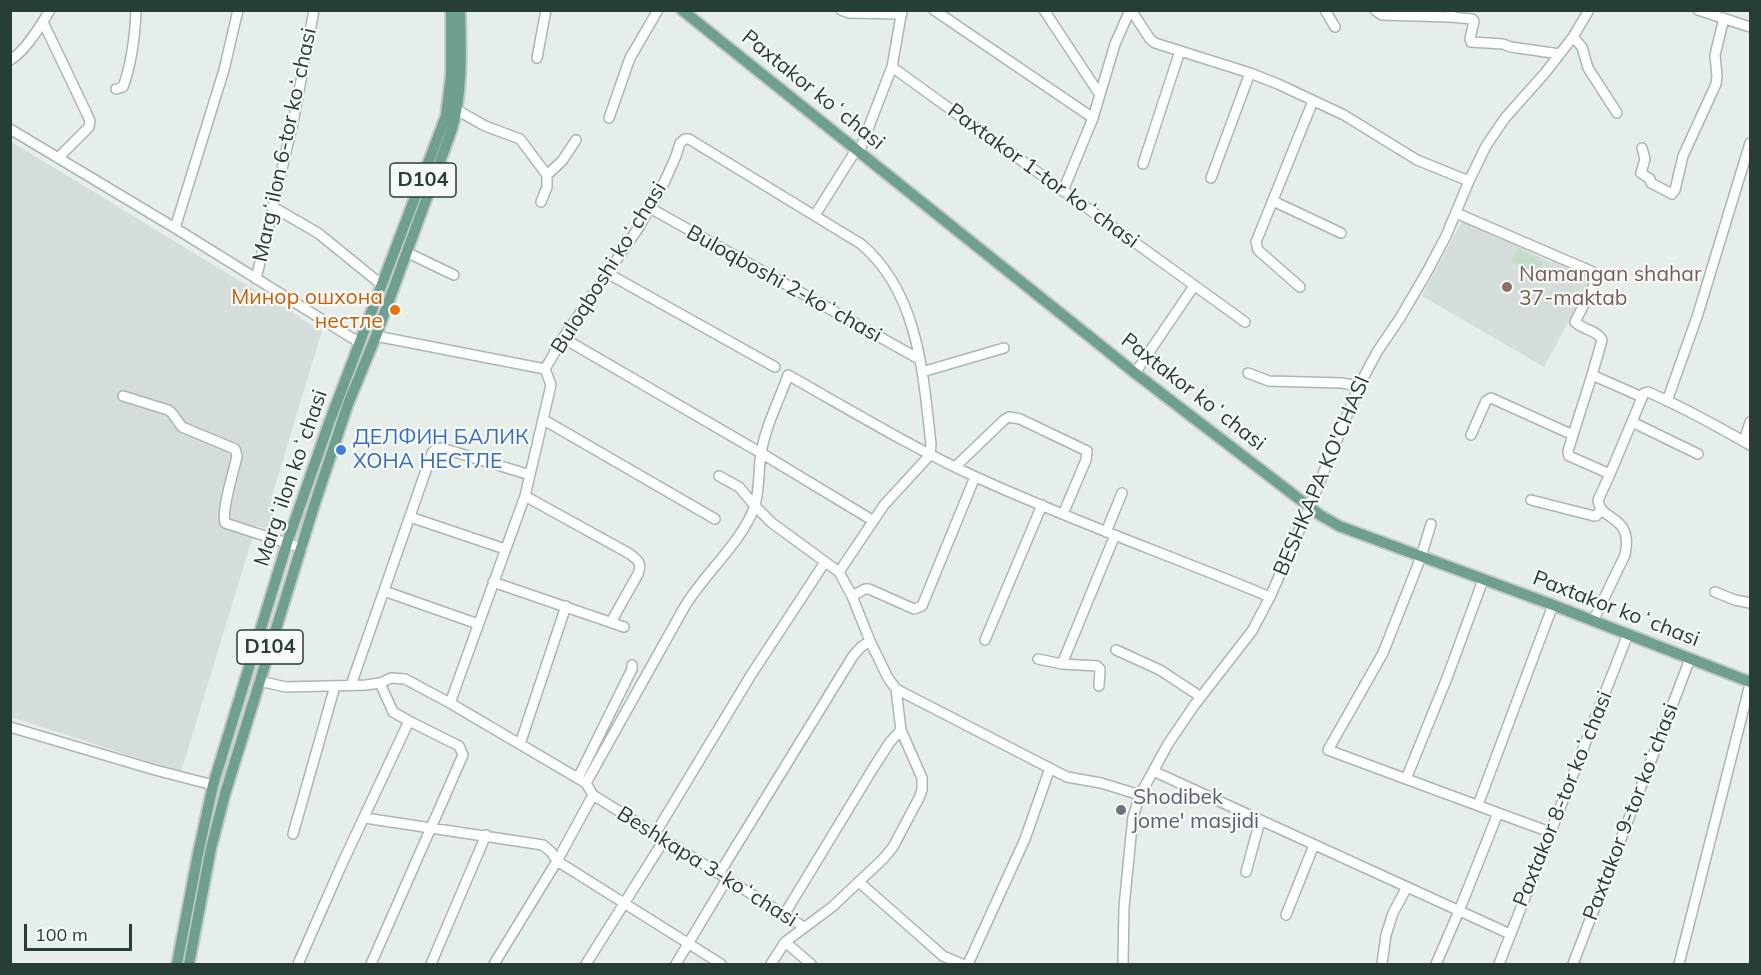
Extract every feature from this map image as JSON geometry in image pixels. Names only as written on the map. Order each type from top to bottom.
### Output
[{"type":"main road","name":"Margʻilon koʻchasi","points":[[177,964],[213,786],[287,543],[329,423],[446,116],[451,74],[451,10]]},
{"type":"main road","name":"Margʻilon koʻchasi","points":[[189,964],[211,848],[259,681],[348,404],[376,336],[453,129],[461,81],[460,10]]},
{"type":"main road","name":"Paxtakor koʻchasi","points":[[682,10],[1135,373],[1309,508],[1339,526],[1553,605],[1750,683]]},
{"type":"street","points":[[10,60],[17,56],[50,10]]},
{"type":"street","points":[[116,89],[123,87],[133,54],[136,10]]},
{"type":"street","points":[[175,228],[224,69],[238,10]]},
{"type":"street","name":"Margʻilon 6-tor koʻchasi","points":[[256,279],[294,118],[314,10]]},
{"type":"street","points":[[537,58],[546,10]]},
{"type":"street","points":[[609,118],[630,58],[658,10]]},
{"type":"street","points":[[839,572],[872,520],[930,455],[931,444],[922,372],[911,322],[903,300],[870,252],[815,215],[858,151],[892,67],[902,12],[849,13],[842,10]]},
{"type":"street","points":[[934,10],[1093,118]]},
{"type":"street","points":[[1044,10],[1100,95]]},
{"type":"street","points":[[1063,190],[1093,118],[1115,44],[1131,10]]},
{"type":"street","points":[[1131,10],[1155,43],[1278,84],[1344,115],[1417,160],[1469,181]]},
{"type":"street","points":[[1325,10],[1335,27]]},
{"type":"street","name":"BESHKAPA KO'CHASI","points":[[1123,964],[1123,918],[1131,836],[1133,817],[1140,795],[1168,744],[1252,631],[1270,597],[1309,508],[1359,386],[1377,352],[1427,272],[1495,131],[1573,38],[1589,10]]},
{"type":"street","points":[[1698,10],[1750,27]]},
{"type":"street","points":[[1377,12],[1451,14],[1474,21],[1470,39],[1472,42],[1503,44],[1560,54]]},
{"type":"street","points":[[1642,148],[1646,159],[1641,172],[1650,179],[1651,183],[1672,194],[1683,156],[1716,84],[1715,55],[1724,18]]},
{"type":"street","points":[[43,22],[90,124],[58,158]]},
{"type":"street","points":[[1573,38],[1582,47],[1588,68],[1617,113]]},
{"type":"street","points":[[1143,164],[1180,51]]},
{"type":"street","name":"Paxtakor 1-tor koʻchasi","points":[[892,67],[1245,322]]},
{"type":"street","points":[[1211,178],[1250,73]]},
{"type":"street","points":[[1300,287],[1258,250],[1256,242],[1313,101]]},
{"type":"street","points":[[457,110],[485,126],[520,139],[547,175],[547,187],[541,202]]},
{"type":"street","points":[[10,129],[360,343]]},
{"type":"street","name":"Buloqboshi koʻchasi","points":[[545,369],[563,338],[639,227],[676,156],[680,143],[685,139],[689,139],[815,215]]},
{"type":"street","points":[[547,175],[562,161],[576,140]]},
{"type":"street","points":[[1667,401],[1697,317],[1750,143]]},
{"type":"street","points":[[1273,201],[1341,233]]},
{"type":"street","points":[[273,207],[318,233],[382,285]]},
{"type":"street","name":"Buloqboshi 2-koʻchasi","points":[[650,208],[919,359]]},
{"type":"street","points":[[1456,213],[1593,272],[1596,281],[1575,322],[1600,335],[1602,340],[1568,451],[1569,456],[1610,474]]},
{"type":"street","points":[[406,252],[454,275]]},
{"type":"street","points":[[607,273],[775,367]]},
{"type":"street","points":[[1135,373],[1194,286]]},
{"type":"street","points":[[376,336],[545,369],[551,385],[525,496],[450,703]]},
{"type":"street","points":[[563,338],[872,520]]},
{"type":"street","points":[[922,372],[1004,348]]},
{"type":"street","points":[[1248,373],[1269,381],[1341,383],[1359,386]]},
{"type":"street","points":[[259,681],[286,687],[366,685],[392,678],[405,679],[586,783],[684,606],[695,589],[733,544],[754,506],[764,438],[788,375],[930,455],[975,477],[1270,597]]},
{"type":"street","points":[[1592,375],[1642,397]]},
{"type":"street","points":[[1593,621],[1627,548],[1622,526],[1601,510],[1598,500],[1642,397],[1648,392],[1715,424],[1747,443],[1750,422]]},
{"type":"street","points":[[123,396],[168,410],[182,427],[235,449],[237,456],[224,518],[225,523],[302,548]]},
{"type":"street","points":[[1471,435],[1486,401],[1491,398],[1573,435]]},
{"type":"street","points":[[955,467],[1004,420],[1009,417],[1020,419],[1087,451],[1086,460],[1063,514]]},
{"type":"street","points":[[544,420],[715,519]]},
{"type":"street","points":[[1632,422],[1698,454]]},
{"type":"street","points":[[351,685],[432,453],[442,448],[530,475]]},
{"type":"street","name":"Beshkapa 3-koʻchasi","points":[[586,783],[593,795],[804,927],[832,907],[878,865],[892,847],[922,790],[922,778],[901,730],[896,689],[888,678],[839,572],[772,523],[739,487],[719,476]]},
{"type":"street","points":[[852,596],[865,589],[870,589],[914,609],[922,606],[975,477]]},
{"type":"street","points":[[1062,664],[1111,533],[1122,493]]},
{"type":"street","points":[[525,496],[620,548],[640,563],[638,574],[611,622]]},
{"type":"street","points":[[1531,500],[1594,516],[1601,510]]},
{"type":"street","points":[[985,640],[1042,506]]},
{"type":"street","points":[[410,517],[505,549]]},
{"type":"street","points":[[1431,524],[1421,557],[1383,653],[1328,750],[1550,832]]},
{"type":"street","points":[[655,834],[751,675],[825,562]]},
{"type":"street","points":[[1406,779],[1483,580]]},
{"type":"street","points":[[493,582],[624,627]]},
{"type":"street","points":[[384,591],[478,624]]},
{"type":"street","points":[[1715,592],[1750,603]]},
{"type":"street","points":[[1479,805],[1553,605]]},
{"type":"street","points":[[520,744],[566,606]]},
{"type":"street","name":"Paxtakor 8-tor koʻchasi","points":[[1499,964],[1628,634]]},
{"type":"street","points":[[676,964],[723,877],[853,656],[870,641]]},
{"type":"street","points":[[1116,650],[1160,670],[1201,697]]},
{"type":"street","name":"Paxtakor 9-tor koʻchasi","points":[[1573,964],[1690,659]]},
{"type":"street","points":[[1038,660],[1097,666],[1100,669],[1099,686]]},
{"type":"street","points":[[578,778],[632,665]]},
{"type":"street","points":[[371,964],[460,764],[462,751],[459,746],[393,712],[380,683]]},
{"type":"street","points":[[1679,964],[1750,683]]},
{"type":"street","points":[[293,834],[335,686]]},
{"type":"street","points":[[896,689],[1067,777],[1101,783],[1140,795]]},
{"type":"street","points":[[298,964],[409,721]]},
{"type":"street","points":[[10,727],[213,786]]},
{"type":"street","points":[[784,915],[872,770],[890,742],[901,730]]},
{"type":"street","points":[[968,964],[1025,839],[1050,768]]},
{"type":"street","points":[[1154,771],[1510,934]]},
{"type":"street","points":[[494,964],[593,795]]},
{"type":"street","points":[[1436,964],[1498,813]]},
{"type":"street","points":[[365,818],[538,843],[551,852],[556,861],[721,964]]},
{"type":"street","points":[[1246,872],[1260,821]]},
{"type":"street","points":[[431,964],[486,835]]},
{"type":"street","points":[[586,964],[664,840]]},
{"type":"street","points":[[1286,915],[1314,845]]},
{"type":"street","points":[[859,882],[943,956],[962,964]]},
{"type":"street","points":[[1382,964],[1386,935],[1393,913],[1407,887]]},
{"type":"street","points":[[771,964],[785,942],[804,927]]},
{"type":"street","points":[[785,942],[811,964]]},
{"type":"shaded area","points":[[10,141],[322,331],[271,499],[277,501],[269,528],[256,526],[181,772],[11,717]]},
{"type":"shaded area","name":"Namangan shahar 37-maktab","points":[[1463,219],[1552,263],[1555,259],[1592,278],[1544,367],[1422,296]]},
{"type":"green space","points":[[1518,249],[1543,263],[1536,275],[1511,260]]},
{"type":"place","name":"Namangan shahar 37-maktab","points":[[1507,287]]},
{"type":"place","name":"Минор ошхона нестле","points":[[395,310]]},
{"type":"place","name":"ДЕЛФИН БАЛИК ХОНА НЕСТЛЕ","points":[[341,450]]},
{"type":"place","name":"Shodibek jome' masjidi","points":[[1121,810]]}]
